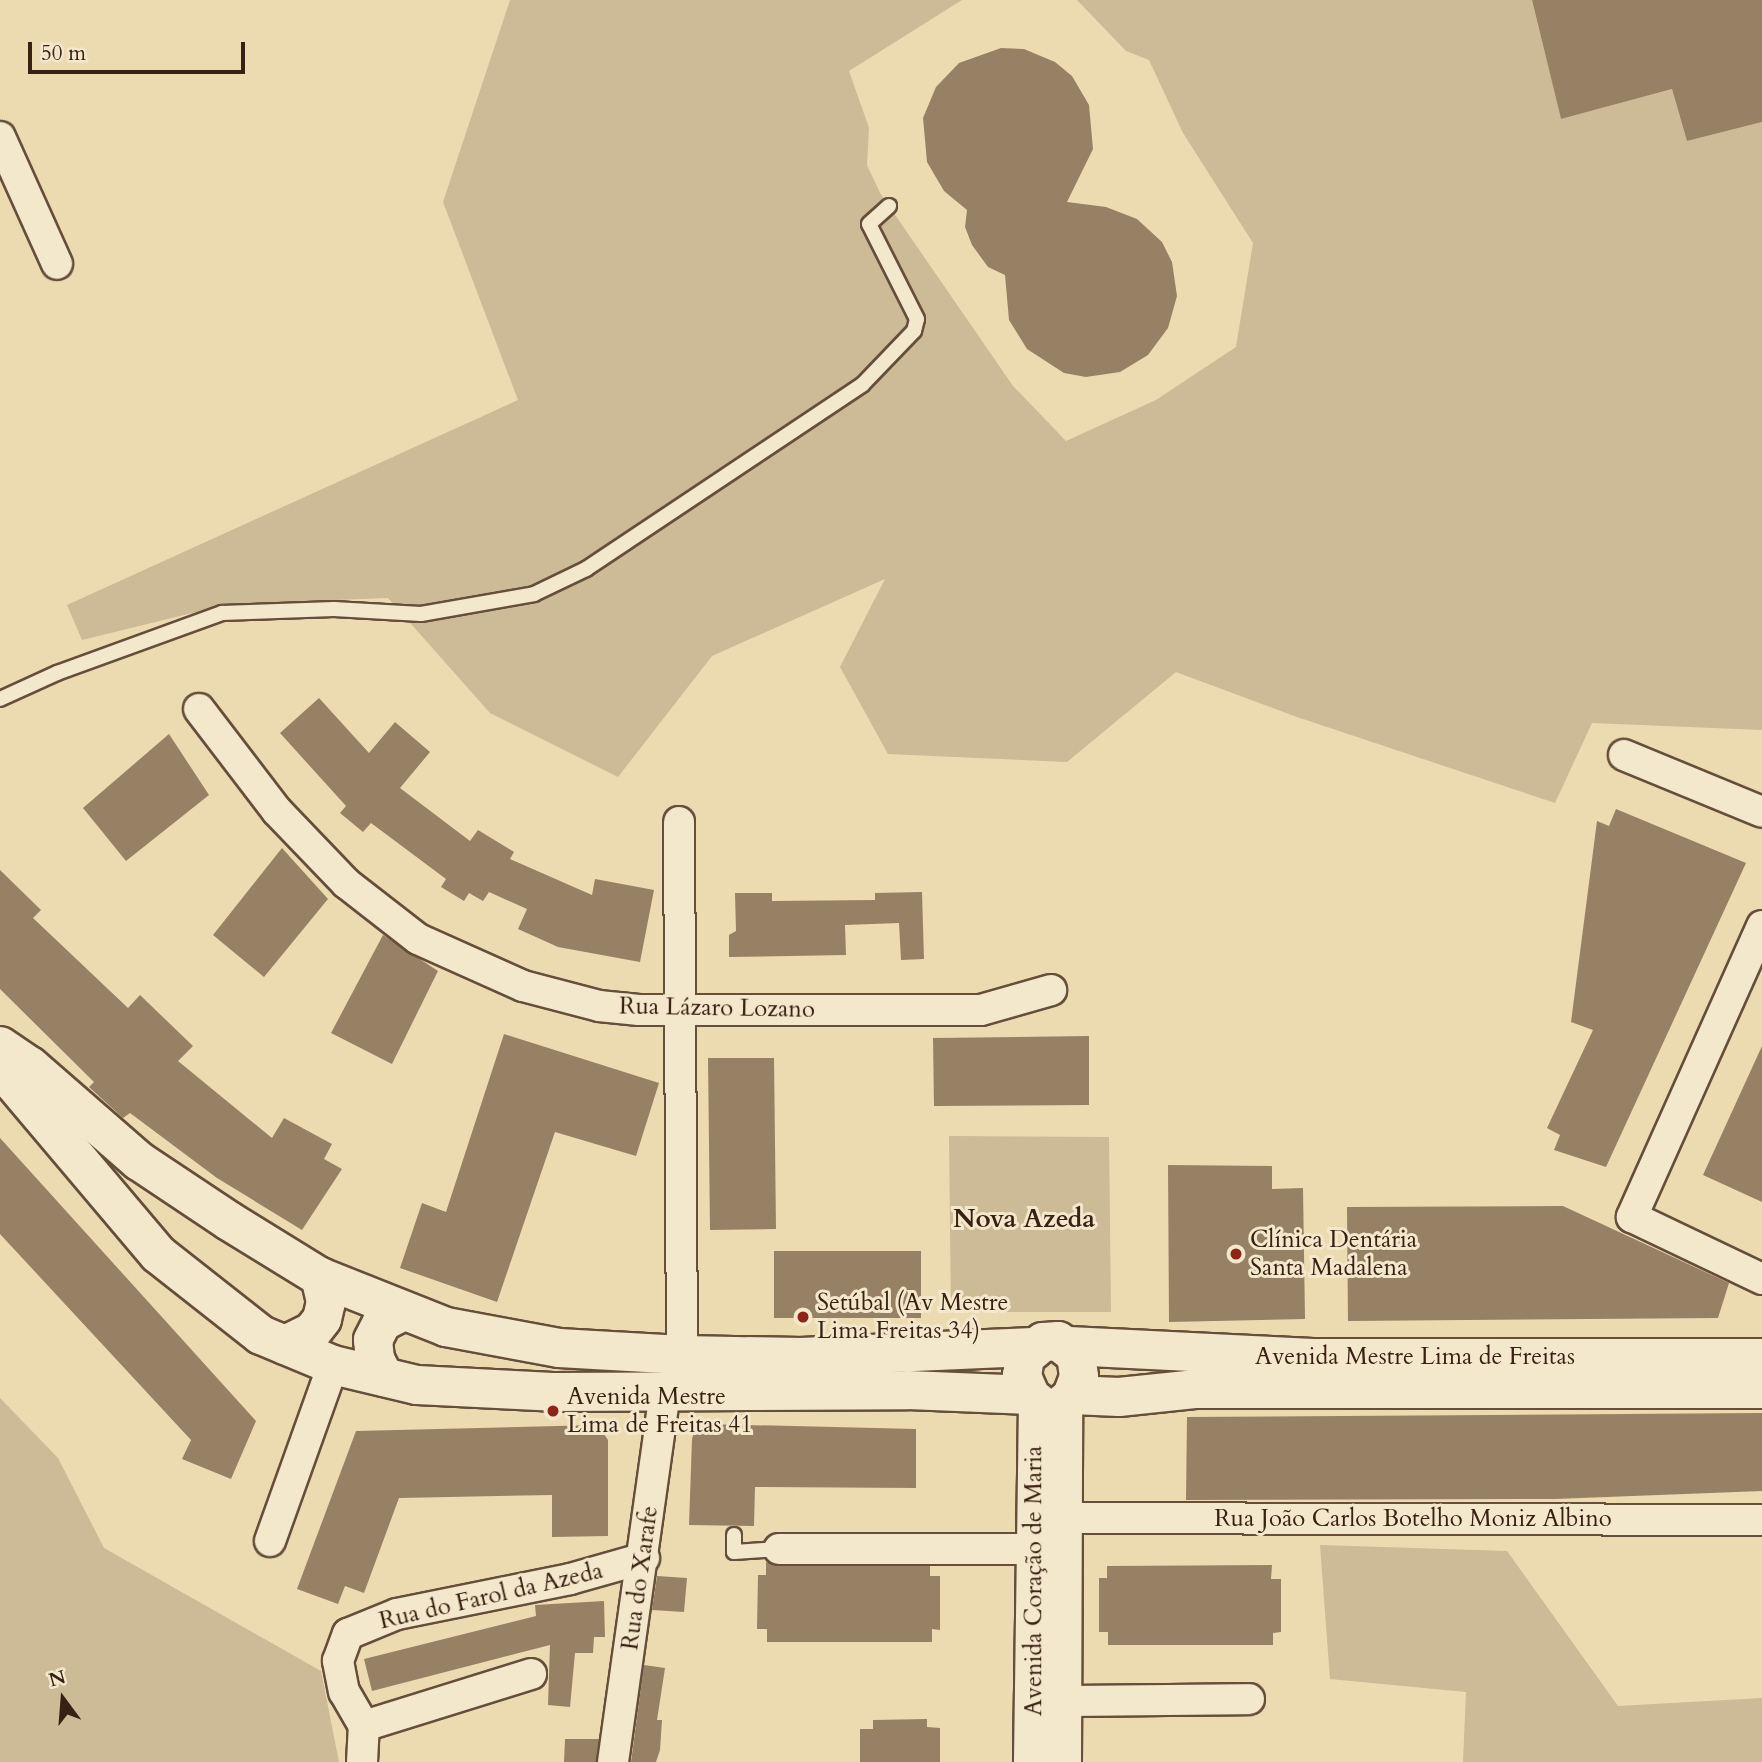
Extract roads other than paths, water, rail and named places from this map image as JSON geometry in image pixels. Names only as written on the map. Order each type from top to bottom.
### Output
[{"type":"main road","name":"Avenida Mestre Lima de Freitas","points":[[0,1046],[30,1066],[139,1161],[320,1277],[402,1312],[446,1327],[559,1348],[682,1355],[802,1357],[1050,1347],[1318,1358],[1760,1360]]},
{"type":"main road","name":"Avenida Mestre Lima de Freitas","points":[[0,1068],[158,1254],[197,1289],[261,1335],[333,1365],[417,1385],[665,1393],[908,1391],[1050,1398],[1119,1397],[1195,1389],[1760,1360]]},
{"type":"main road","points":[[285,1345],[312,1332],[323,1319],[326,1302],[320,1277]]},
{"type":"main road","points":[[384,1377],[375,1359],[373,1340],[382,1322],[402,1312]]},
{"type":"main road","points":[[1050,1347],[1079,1365],[1078,1387],[1050,1398],[1022,1365],[1050,1347]]},
{"type":"street","points":[[0,137],[57,264]]},
{"type":"street","name":"Rua Lázaro Lozano","points":[[199,709],[312,850],[380,912],[418,939],[488,974],[563,998],[599,1006],[680,1010],[981,1010],[1052,990]]},
{"type":"street","points":[[1624,755],[1762,812]]},
{"type":"street","points":[[679,822],[682,1355]]},
{"type":"street","points":[[1762,926],[1632,1217],[1762,1279]]},
{"type":"street","points":[[270,1541],[333,1365]]},
{"type":"street","name":"Rua do Xarafe","points":[[613,1762],[644,1558],[665,1393]]},
{"type":"street","name":"Avenida Coração de Maria","points":[[1050,1398],[1063,1518],[1062,1762]]},
{"type":"street","name":"Avenida Coração de Maria","points":[[1032,1762],[1033,1549],[1050,1398]]},
{"type":"street","name":"Rua João Carlos Botelho Moniz Albino","points":[[1063,1518],[1762,1520]]},
{"type":"street","points":[[779,1549],[1033,1549]]},
{"type":"street","name":"Rua do Farol da Azeda","points":[[364,1726],[344,1692],[338,1661],[348,1634],[397,1614],[570,1580],[644,1558]]},
{"type":"street","points":[[362,1762],[364,1726],[531,1674]]},
{"type":"street","points":[[1062,1701],[1249,1699]]},
{"type":"lane","points":[[0,699],[57,673],[222,613],[334,609],[421,614],[534,594],[586,569],[862,385],[914,331],[917,318],[869,224],[889,206]]},
{"type":"lane","points":[[734,1535],[734,1552],[779,1549]]},
{"type":"place","name":"Clínica Dentária Santa Madalena","points":[[1236,1254]]},
{"type":"place","name":"Setúbal (Av Mestre Lima Freitas 34)","points":[[803,1317]]},
{"type":"place","name":"Avenida Mestre Lima de Freitas 41","points":[[553,1411]]},
{"type":"district","name":"Nova Azeda","points":[[1024,1219]]}]
